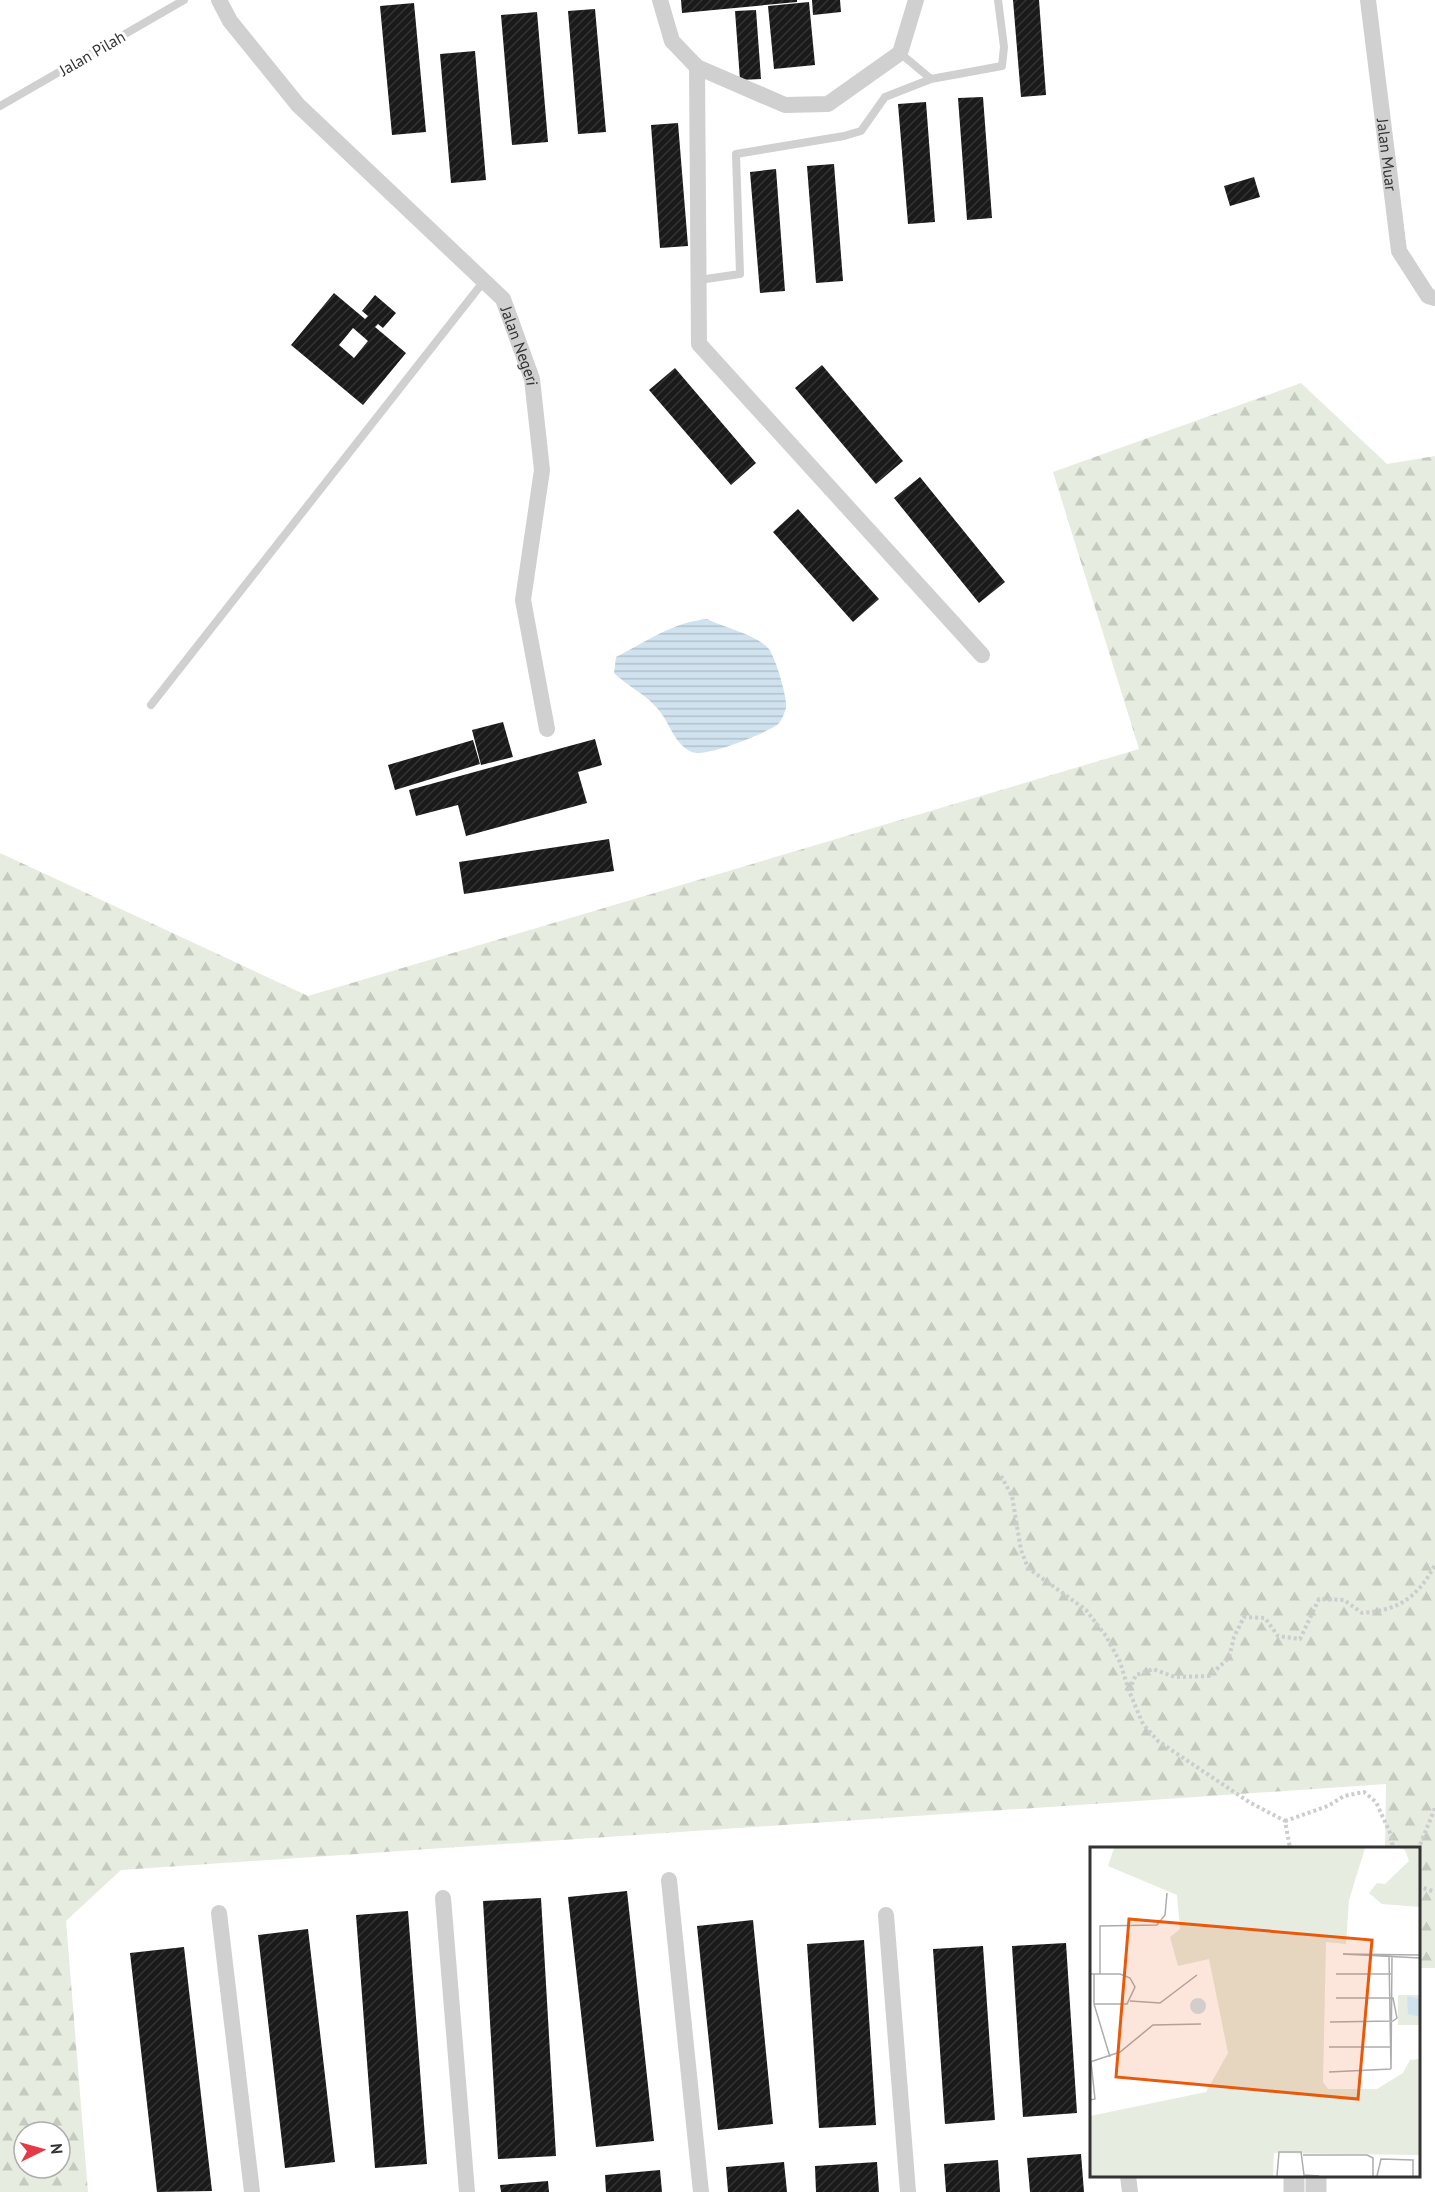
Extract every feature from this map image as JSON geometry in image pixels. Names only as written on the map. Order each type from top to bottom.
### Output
[{"type":"street","name":"Jalan Negeri","points":[[219,0],[230,21],[298,105],[503,299],[532,379],[542,470],[523,600],[547,729]]},
{"type":"street","points":[[660,0],[672,41],[698,67],[785,105],[828,104],[900,53],[916,0]]},
{"type":"street","name":"Jalan Muar","points":[[1368,0],[1399,251],[1428,296],[1435,297]]},
{"type":"street","points":[[698,67],[699,344],[982,655]]},
{"type":"street","points":[[669,1880],[700,2192]]},
{"type":"street","points":[[443,1898],[467,2192]]},
{"type":"street","points":[[219,1913],[252,2192]]},
{"type":"street","points":[[886,1914],[908,2192]]},
{"type":"street","points":[[1128,2177],[1130,2192]]},
{"type":"lane","name":"Jalan Pilah","points":[[0,106],[184,0]]},
{"type":"lane","points":[[699,280],[740,274],[736,154],[844,136],[861,130],[885,96],[931,79],[1002,66],[1004,46],[998,0]]},
{"type":"lane","points":[[900,53],[931,79]]},
{"type":"lane","points":[[151,705],[484,281]]},
{"type":"path","points":[[1001,1476],[1012,1496],[1020,1550],[1028,1568],[1086,1610],[1106,1636],[1120,1662],[1143,1724],[1158,1741],[1249,1802],[1285,1821],[1328,1806],[1344,1796],[1364,1792],[1376,1802],[1391,1835],[1393,1847]]},
{"type":"path","points":[[1129,1691],[1136,1675],[1154,1668],[1175,1677],[1209,1676],[1229,1658],[1234,1637],[1244,1617],[1265,1618],[1278,1636],[1300,1639],[1319,1599],[1344,1600],[1362,1613],[1384,1611],[1412,1597],[1435,1565]]},
{"type":"path","points":[[1420,1848],[1435,1808]]},
{"type":"path","points":[[1285,1821],[1290,1847]]},
{"type":"path","points":[[1420,1886],[1435,1892]]},
{"type":"green space","points":[[1301,383],[1387,464],[1435,456],[1435,1968],[1420,1968],[1420,1847],[1385,1847],[1386,1784],[121,1870],[66,1921],[88,2192],[0,2192],[0,853],[308,996],[1139,749],[1053,472]]},
{"type":"water","points":[[707,619],[748,635],[768,648],[780,677],[786,708],[778,724],[772,728],[736,744],[699,753],[692,752],[680,744],[656,707],[614,673],[616,657],[671,628]]},
{"type":"building","points":[[681,0],[797,0],[797,2],[682,13]]},
{"type":"building","points":[[812,0],[840,0],[841,12],[813,15]]},
{"type":"building","points":[[1013,0],[1039,0],[1046,95],[1021,97]]},
{"type":"building","points":[[809,2],[815,65],[774,69],[768,6]]},
{"type":"building","points":[[414,3],[426,132],[392,135],[380,6]]},
{"type":"building","points":[[595,9],[606,132],[578,134],[568,11]]},
{"type":"building","points":[[756,10],[761,79],[740,80],[735,11]]},
{"type":"building","points":[[537,12],[548,142],[512,145],[501,15]]},
{"type":"building","points":[[475,51],[486,180],[451,183],[440,54]]},
{"type":"building","points":[[983,97],[992,218],[967,220],[958,98]]},
{"type":"building","points":[[926,102],[935,222],[908,224],[898,104]]},
{"type":"building","points":[[678,123],[688,246],[660,248],[651,125]]},
{"type":"building","points":[[834,164],[843,281],[816,283],[807,166]]},
{"type":"building","points":[[776,169],[785,291],[760,293],[750,172]]},
{"type":"building","points":[[1254,177],[1260,197],[1230,206],[1224,186]]},
{"type":"building","points":[[334,293],[365,319],[368,316],[362,311],[375,295],[396,313],[383,328],[378,324],[375,327],[406,353],[363,405],[291,345]],"holes":[[[353,328],[368,341],[354,358],[339,345]]]},
{"type":"building","points":[[822,365],[903,461],[876,484],[795,388]]},
{"type":"building","points":[[675,368],[756,463],[731,485],[649,390]]},
{"type":"building","points":[[920,477],[1005,582],[979,603],[894,498]]},
{"type":"building","points":[[798,509],[879,599],[853,622],[773,532]]},
{"type":"building","points":[[503,722],[513,757],[481,765],[472,730]]},
{"type":"building","points":[[595,739],[602,765],[578,772],[587,803],[466,836],[458,805],[416,816],[409,790]]},
{"type":"building","points":[[473,740],[480,764],[395,790],[388,765]]},
{"type":"building","points":[[609,839],[614,871],[464,894],[459,862]]},
{"type":"building","points":[[627,1891],[654,2141],[596,2147],[568,1897]]},
{"type":"building","points":[[541,1898],[556,2156],[498,2159],[483,1901]]},
{"type":"building","points":[[408,1911],[427,2164],[375,2168],[356,1915]]},
{"type":"building","points":[[753,1920],[773,2124],[718,2130],[697,1926]]},
{"type":"building","points":[[308,1929],[335,2162],[285,2168],[258,1935]]},
{"type":"building","points":[[864,1940],[876,2125],[819,2128],[807,1944]]},
{"type":"building","points":[[1066,1943],[1077,2113],[1023,2117],[1012,1946]]},
{"type":"building","points":[[983,1946],[995,2120],[945,2124],[933,1949]]},
{"type":"building","points":[[184,1947],[212,2191],[157,2192],[130,1953]]},
{"type":"building","points":[[1081,2154],[1084,2192],[1030,2192],[1027,2158]]},
{"type":"building","points":[[998,2160],[1000,2192],[946,2192],[944,2164]]},
{"type":"building","points":[[784,2162],[787,2192],[728,2192],[726,2167]]},
{"type":"building","points":[[877,2162],[879,2192],[816,2192],[815,2166]]},
{"type":"building","points":[[660,2170],[662,2192],[606,2192],[605,2175]]},
{"type":"building","points":[[548,2181],[549,2192],[501,2192],[500,2185]]}]
